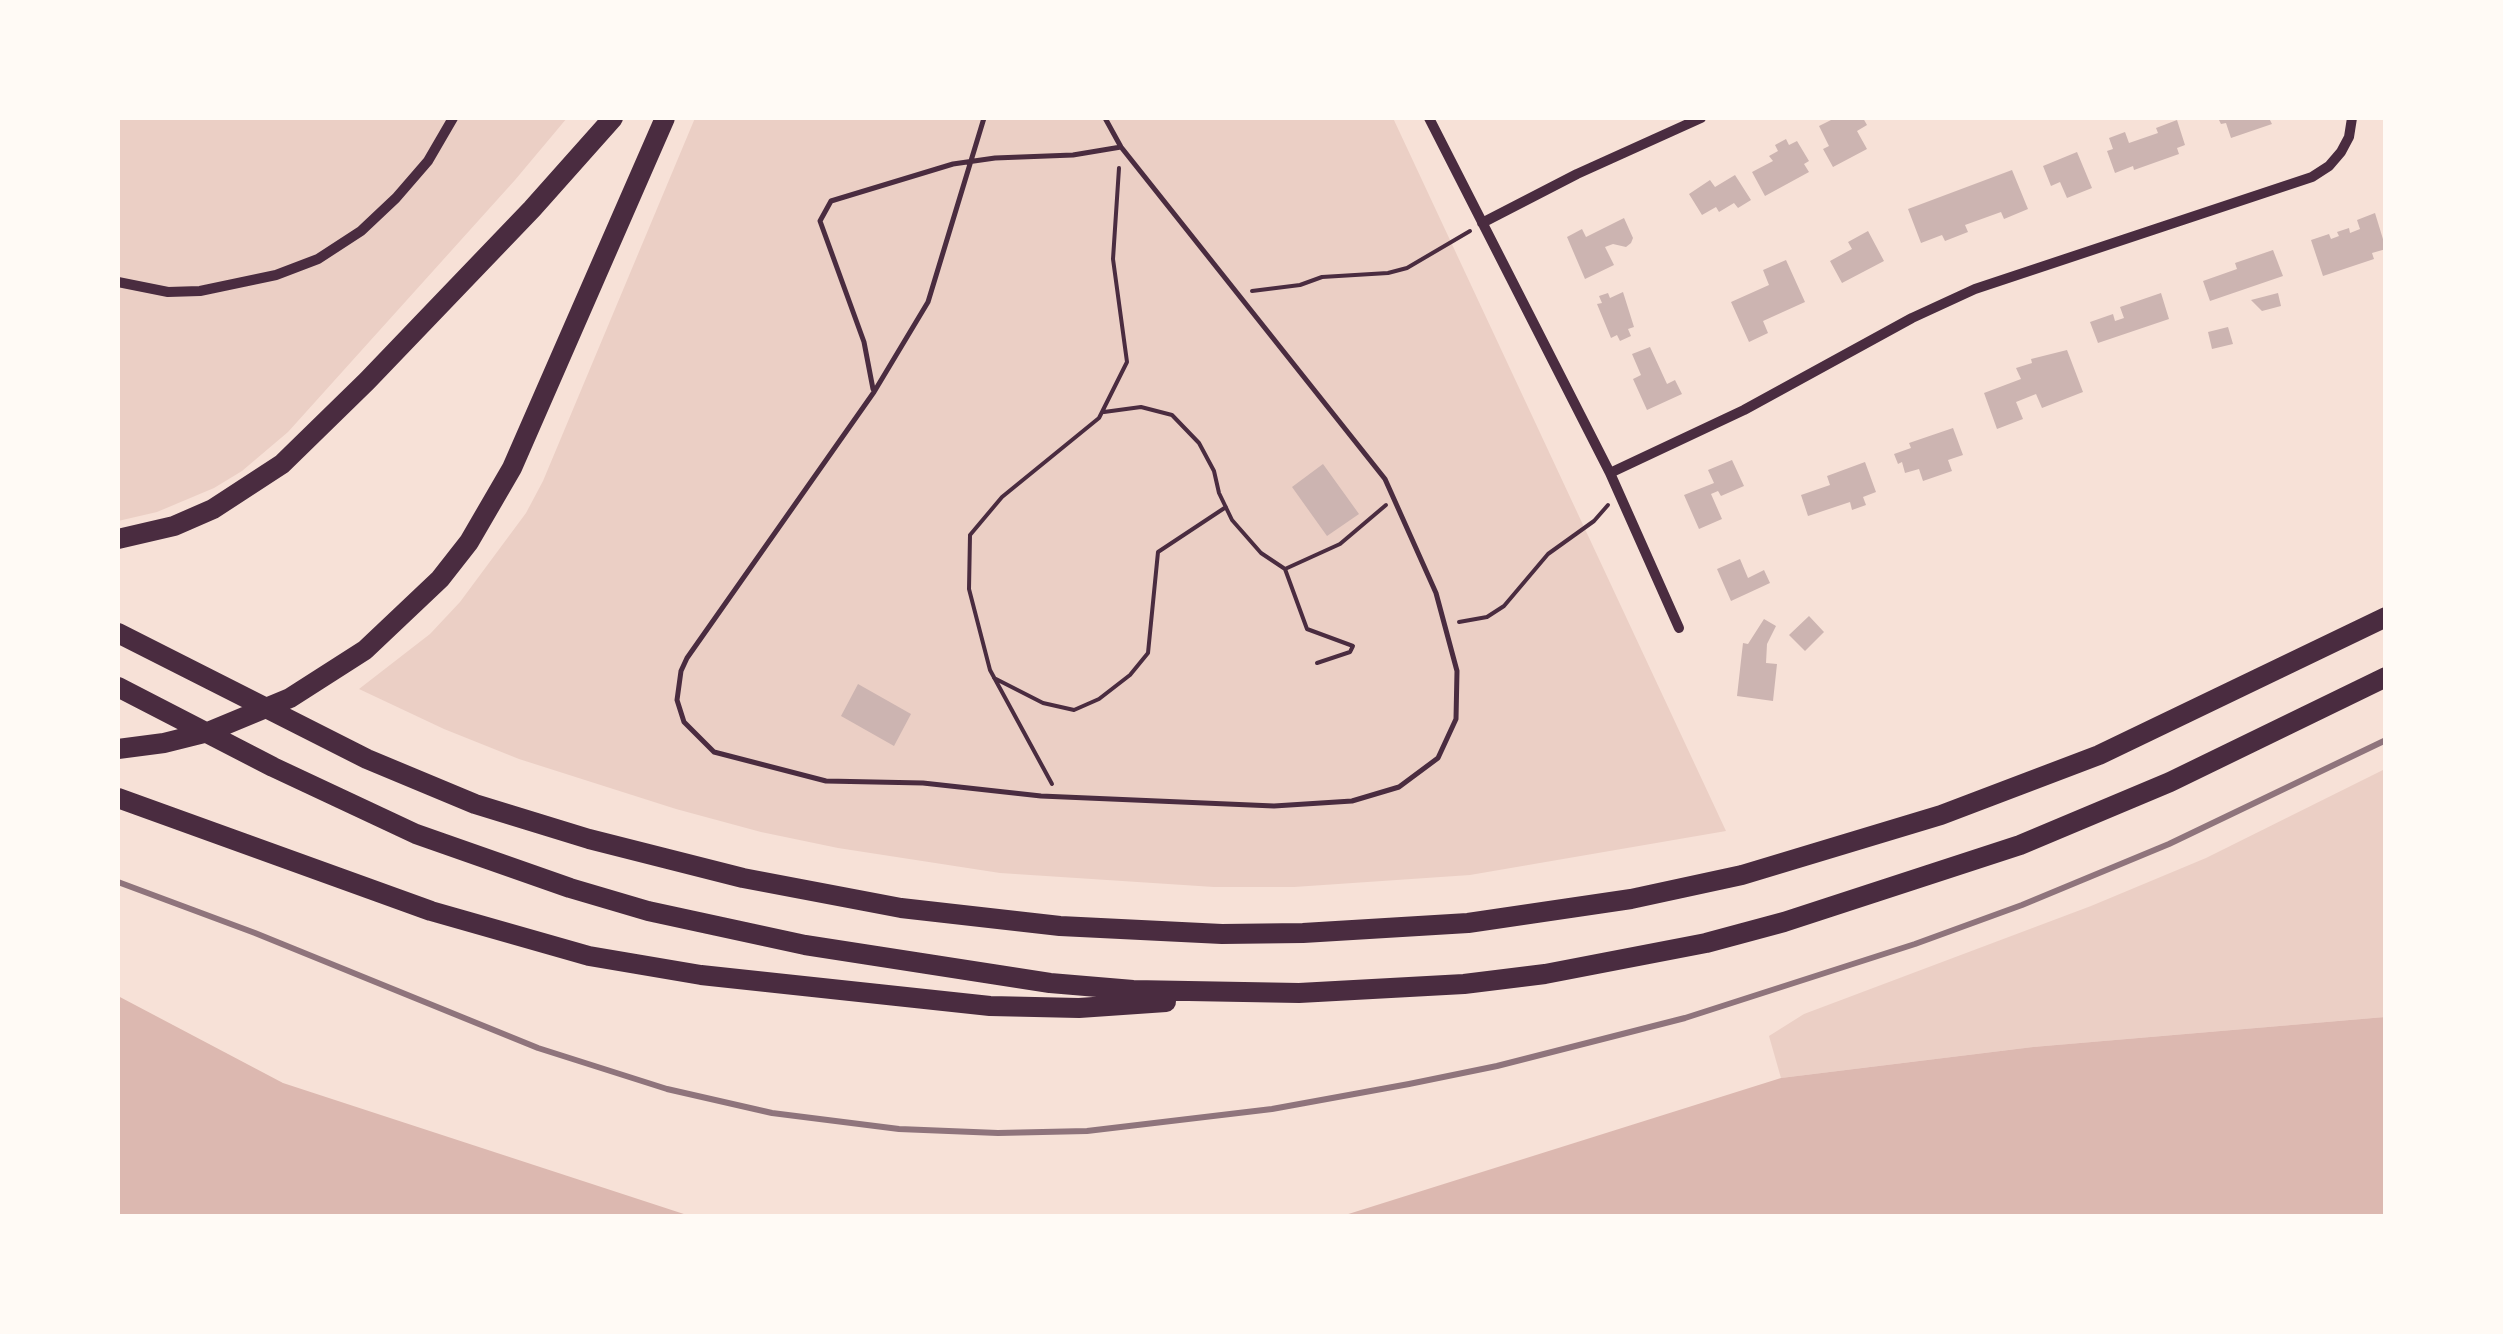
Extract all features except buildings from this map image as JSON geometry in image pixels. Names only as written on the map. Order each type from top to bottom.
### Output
[{"type":"highway","points":[[118,538],[164,529],[213,509],[266,476],[298,450],[532,209],[612,118]]},
{"type":"highway","points":[[118,749],[164,743],[228,725],[290,698],[347,663],[399,620],[440,578],[498,496],[665,118]]},
{"type":"highway","points":[[118,633],[403,775],[475,804],[589,839],[743,878],[901,908],[1060,926],[1222,934],[1468,923],[1612,903],[1742,875],[1941,815],[2083,762],[2386,617]]},
{"type":"highway","points":[[118,687],[272,767],[398,826],[492,862],[648,910],[726,930],[918,965],[1050,983],[1215,994],[1298,994],[1464,984],[1627,960],[1767,927],[2034,839],[2185,775],[2386,677]]},
{"type":"highway","points":[[118,798],[445,916],[626,964],[990,1006],[1126,1006],[1215,994]]},
{"type":"street","points":[[118,282],[168,292],[200,291],[276,276],[318,259],[361,231],[396,198],[428,161],[453,118]]},
{"type":"street","points":[[1429,118],[1610,472],[1679,628]]},
{"type":"street","points":[[1482,223],[1701,118]]},
{"type":"street","points":[[1610,472],[1744,410],[1954,298],[2312,177],[2341,152],[2352,118]]},
{"type":"lane","points":[[984,118],[928,302],[874,392],[688,658],[678,685],[680,714],[689,729],[714,752],[826,782],[923,783],[1060,796],[1274,806],[1352,801],[1399,787],[1438,758],[1456,720],[1458,681],[1436,593],[1385,479],[1121,147],[1105,118]]},
{"type":"lane","points":[[874,392],[864,342],[820,221],[831,200],[953,164],[1073,155],[1121,147]]},
{"type":"path","points":[[1060,796],[994,678],[969,590],[970,535],[1002,496],[1099,418],[1126,362],[1113,259],[1121,147]]},
{"type":"path","points":[[1238,294],[1300,285],[1322,277],[1364,276],[1406,268],[1482,223]]},
{"type":"path","points":[[1102,412],[1141,406],[1172,414],[1199,442],[1232,520],[1262,553],[1284,569],[1307,629],[1353,646],[1350,652],[1318,663]]},
{"type":"path","points":[[1445,627],[1487,617],[1504,606],[1548,554],[1594,521],[1619,492]]},
{"type":"path","points":[[1284,569],[1340,544],[1376,510],[1394,500]]},
{"type":"path","points":[[994,678],[1043,703],[1074,710],[1099,699],[1130,674],[1148,652],[1158,552],[1226,507]]},
{"type":"shaded area","points":[[118,118],[567,118],[288,432],[242,471],[214,488],[157,512],[118,521]]},
{"type":"shaded area","points":[[695,118],[1393,118],[1726,831],[1470,875],[1294,887],[1214,887],[1000,873],[838,848],[676,809],[519,759],[359,689],[430,634],[460,602],[526,513],[543,481]]},
{"type":"shaded area","points":[[2385,769],[2385,1017],[2033,1047],[1781,1078],[1769,1036],[1804,1014],[2091,906],[2206,858]]},
{"type":"shaded area","points":[[118,996],[283,1083],[690,1216],[118,1216]]},
{"type":"shaded area","points":[[2385,1017],[2385,1216],[1342,1216],[1781,1078],[2033,1047]]},
{"type":"railway","points":[[118,882],[538,1048],[667,1089],[772,1113],[899,1129],[1087,1131],[1272,1109],[1409,1084],[1685,1018],[2022,905],[2169,844],[2386,740]]}]
